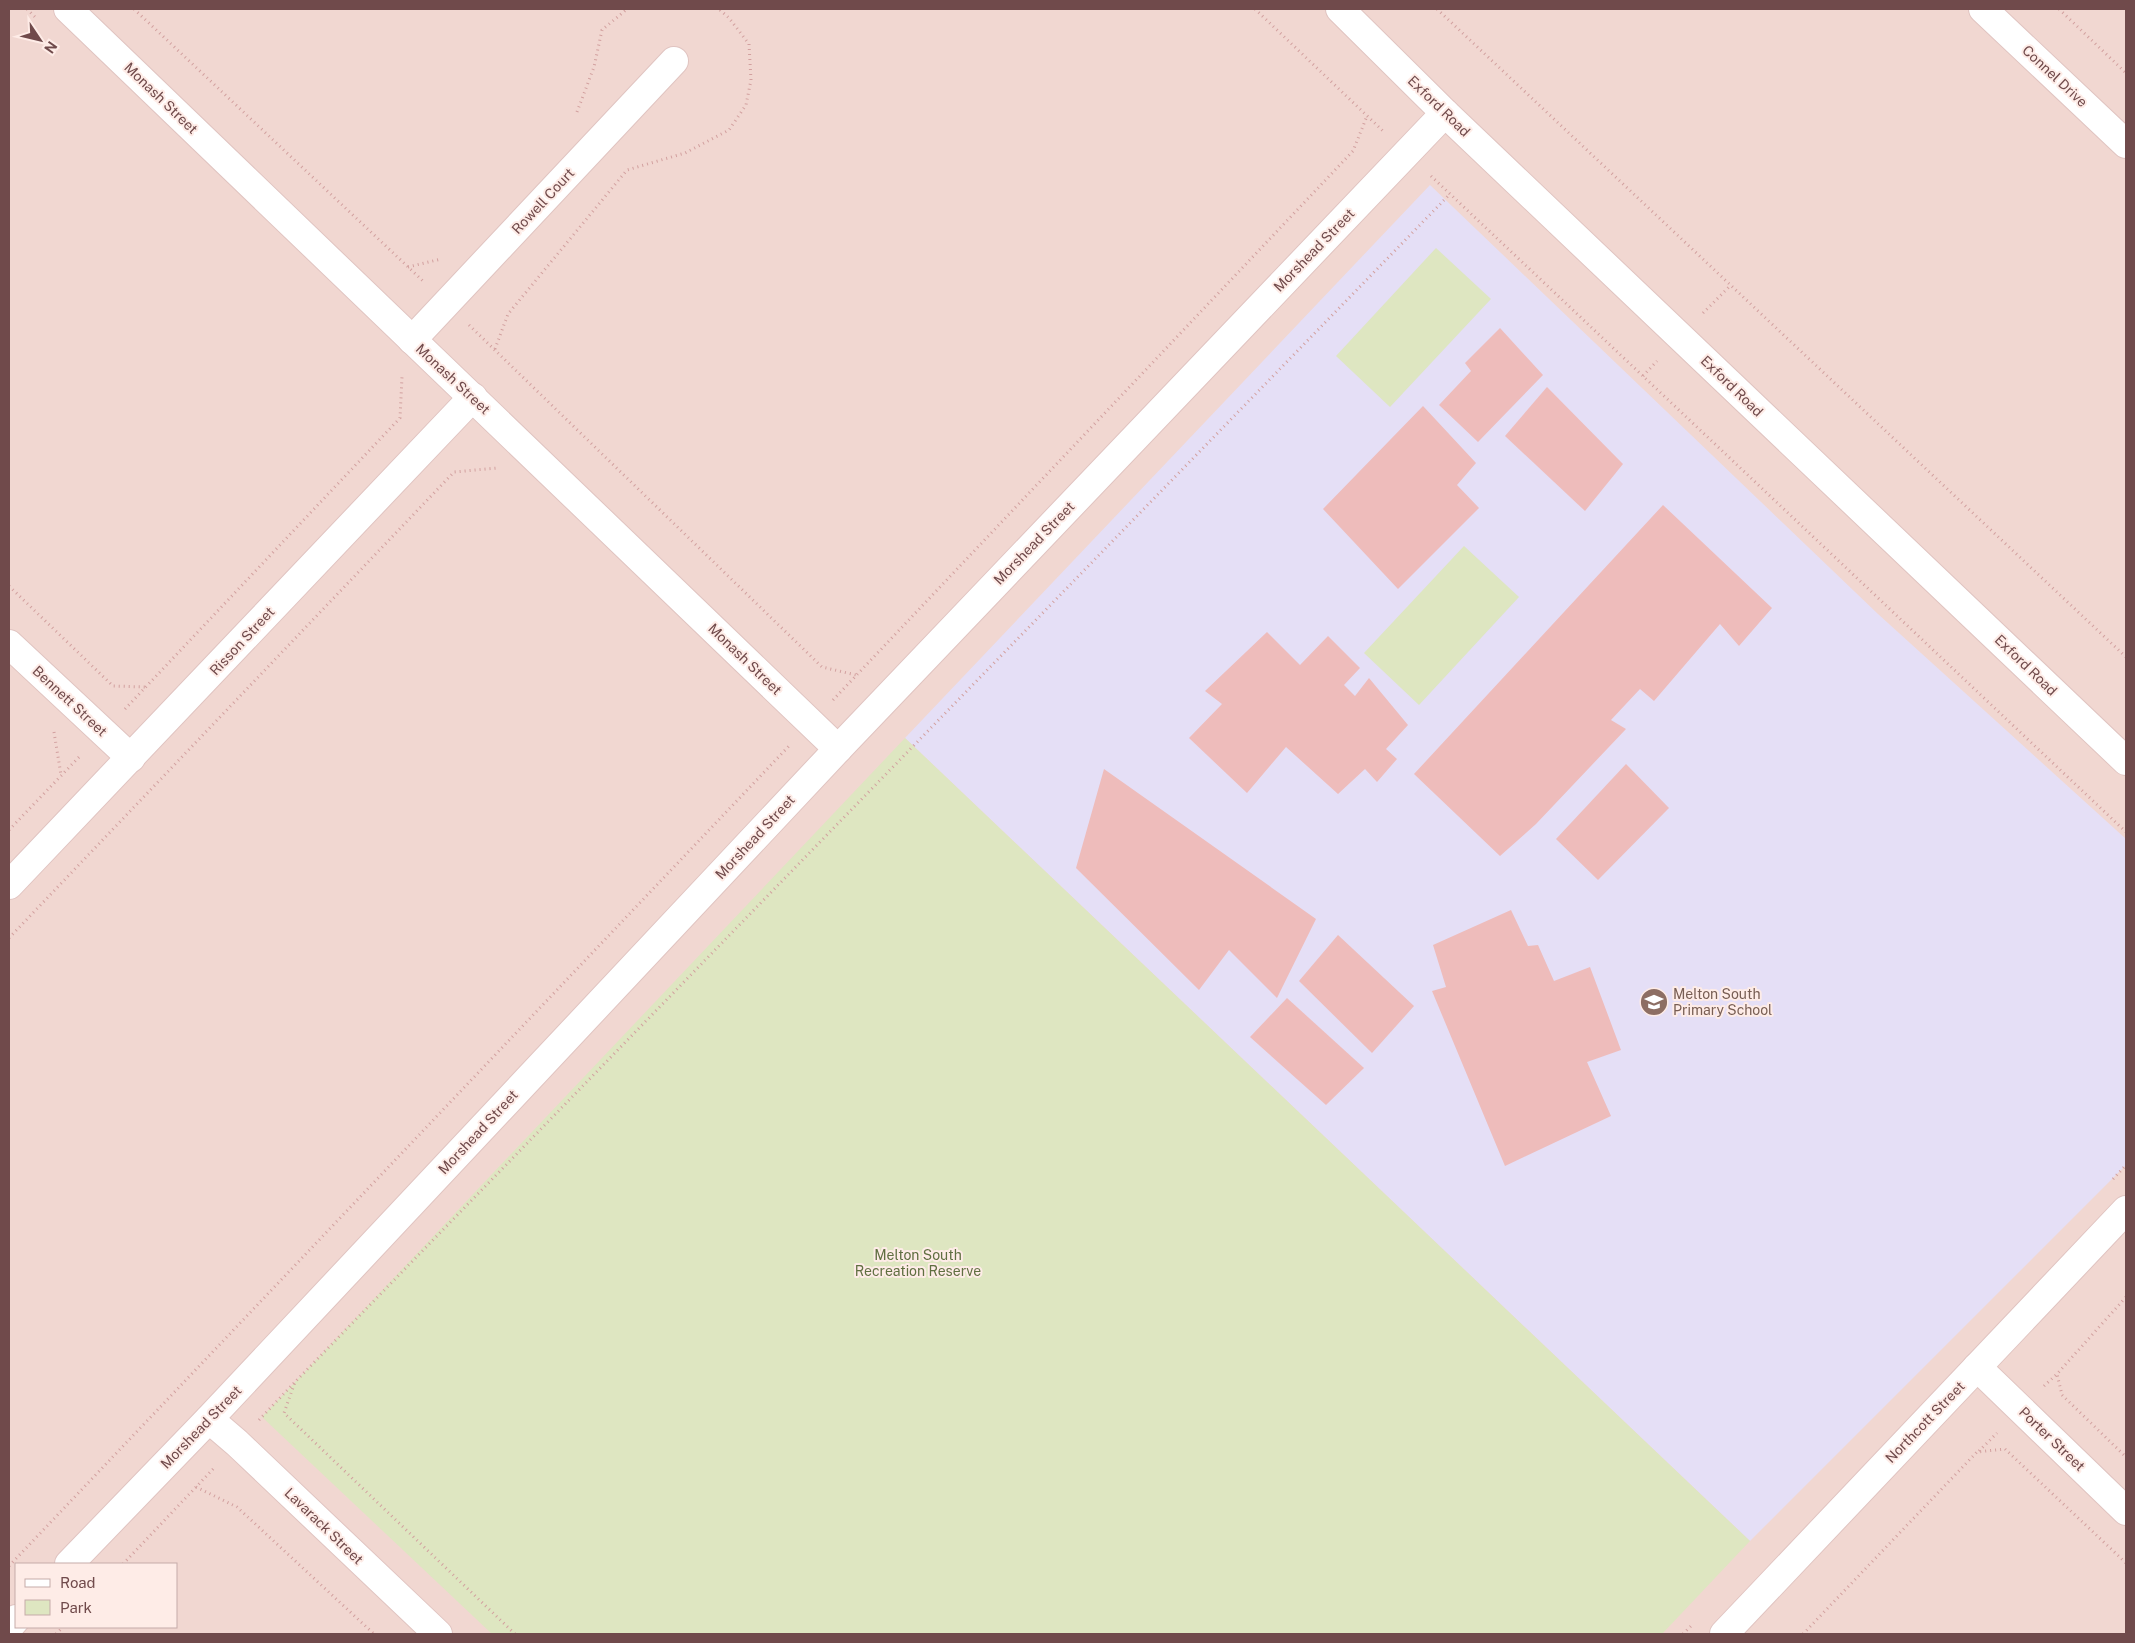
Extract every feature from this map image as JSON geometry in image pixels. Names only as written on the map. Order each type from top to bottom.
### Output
[{"type":"street","name":"Monash Street","points":[[68,9],[412,340],[474,397],[838,749]]},
{"type":"street","name":"Connel Drive","points":[[1983,9],[2126,144]]},
{"type":"street","name":"Exford Road","points":[[1346,11],[1445,113],[2126,761]]},
{"type":"street","name":"Rowell Court","points":[[412,340],[674,61]]},
{"type":"street","name":"Morshead Street","points":[[70,1563],[209,1419],[838,749],[1445,113]]},
{"type":"street","name":"Risson Street","points":[[9,885],[474,397]]},
{"type":"street","name":"Bennett Street","points":[[9,644],[131,758]]},
{"type":"street","name":"Northcott Street","points":[[1724,1634],[2126,1210]]},
{"type":"street","name":"Porter Street","points":[[1977,1368],[2126,1511]]},
{"type":"street","name":"Lavarack Street","points":[[209,1419],[237,1443],[438,1634]]},
{"type":"path","points":[[27,9],[41,22]]},
{"type":"path","points":[[134,9],[495,350],[822,667],[856,675]]},
{"type":"path","points":[[572,118],[578,110],[594,67],[602,30],[627,9]]},
{"type":"path","points":[[495,350],[508,314],[627,170],[685,153],[729,130],[746,105],[751,80],[748,44],[729,18],[719,9]]},
{"type":"path","points":[[1255,9],[2126,832]]},
{"type":"path","points":[[1437,9],[2126,657]]},
{"type":"path","points":[[1445,16],[1446,9]]},
{"type":"path","points":[[2059,9],[2126,73]]},
{"type":"path","points":[[9,1566],[1353,152],[1367,116]]},
{"type":"path","points":[[123,1563],[296,1382],[1450,194]]},
{"type":"path","points":[[407,267],[442,259]]},
{"type":"path","points":[[9,830],[400,418],[403,368]]},
{"type":"path","points":[[9,938],[454,472],[505,468]]},
{"type":"path","points":[[9,586],[113,686],[145,688]]},
{"type":"path","points":[[47,725],[54,731],[61,775]]},
{"type":"path","points":[[2126,1297],[2056,1374],[2062,1395],[2126,1457]]},
{"type":"path","points":[[296,1382],[284,1413],[515,1634]]},
{"type":"path","points":[[1803,1634],[1978,1452],[2004,1449],[2126,1562]]},
{"type":"path","points":[[196,1487],[237,1507],[374,1634]]},
{"type":"shaded area","points":[[9,9],[2126,9],[2126,1634],[9,1634]]},
{"type":"shaded area","name":"Melton South Primary School","points":[[1430,185],[1878,614],[2126,839],[2126,1165],[1750,1541],[905,738]]},
{"type":"green space","points":[[1436,248],[1491,299],[1390,407],[1336,356]]},
{"type":"green space","points":[[1464,546],[1519,597],[1419,705],[1364,653]]},
{"type":"green space","name":"Melton South Recreation Reserve","points":[[905,738],[1750,1541],[1662,1634],[492,1634],[262,1417]]},
{"type":"building","points":[[1500,328],[1543,375],[1478,442],[1439,405],[1471,371],[1465,363]]},
{"type":"building","points":[[1547,387],[1623,464],[1585,511],[1505,436]]},
{"type":"building","points":[[1423,406],[1476,463],[1457,485],[1479,508],[1398,589],[1323,509]]},
{"type":"building","points":[[1663,505],[1772,608],[1739,646],[1720,624],[1654,701],[1640,689],[1611,720],[1626,729],[1536,824],[1500,856],[1414,774]]},
{"type":"building","points":[[1267,632],[1300,665],[1328,636],[1360,668],[1344,685],[1355,696],[1369,678],[1408,725],[1386,749],[1397,759],[1377,782],[1365,769],[1338,794],[1286,747],[1247,793],[1189,738],[1222,704],[1205,691]]},
{"type":"building","points":[[1626,764],[1669,808],[1598,880],[1556,839]]},
{"type":"building","points":[[1104,769],[1316,919],[1277,998],[1229,950],[1199,990],[1076,868]]},
{"type":"building","points":[[1511,910],[1528,946],[1538,945],[1554,981],[1590,967],[1621,1050],[1587,1062],[1611,1116],[1505,1166],[1432,991],[1446,987],[1433,945]]},
{"type":"building","points":[[1338,935],[1414,1006],[1372,1053],[1299,981]]},
{"type":"building","points":[[1287,998],[1364,1068],[1326,1105],[1250,1037]]},
{"type":"place","name":"Melton South Primary School","points":[[1654,1002]]}]
